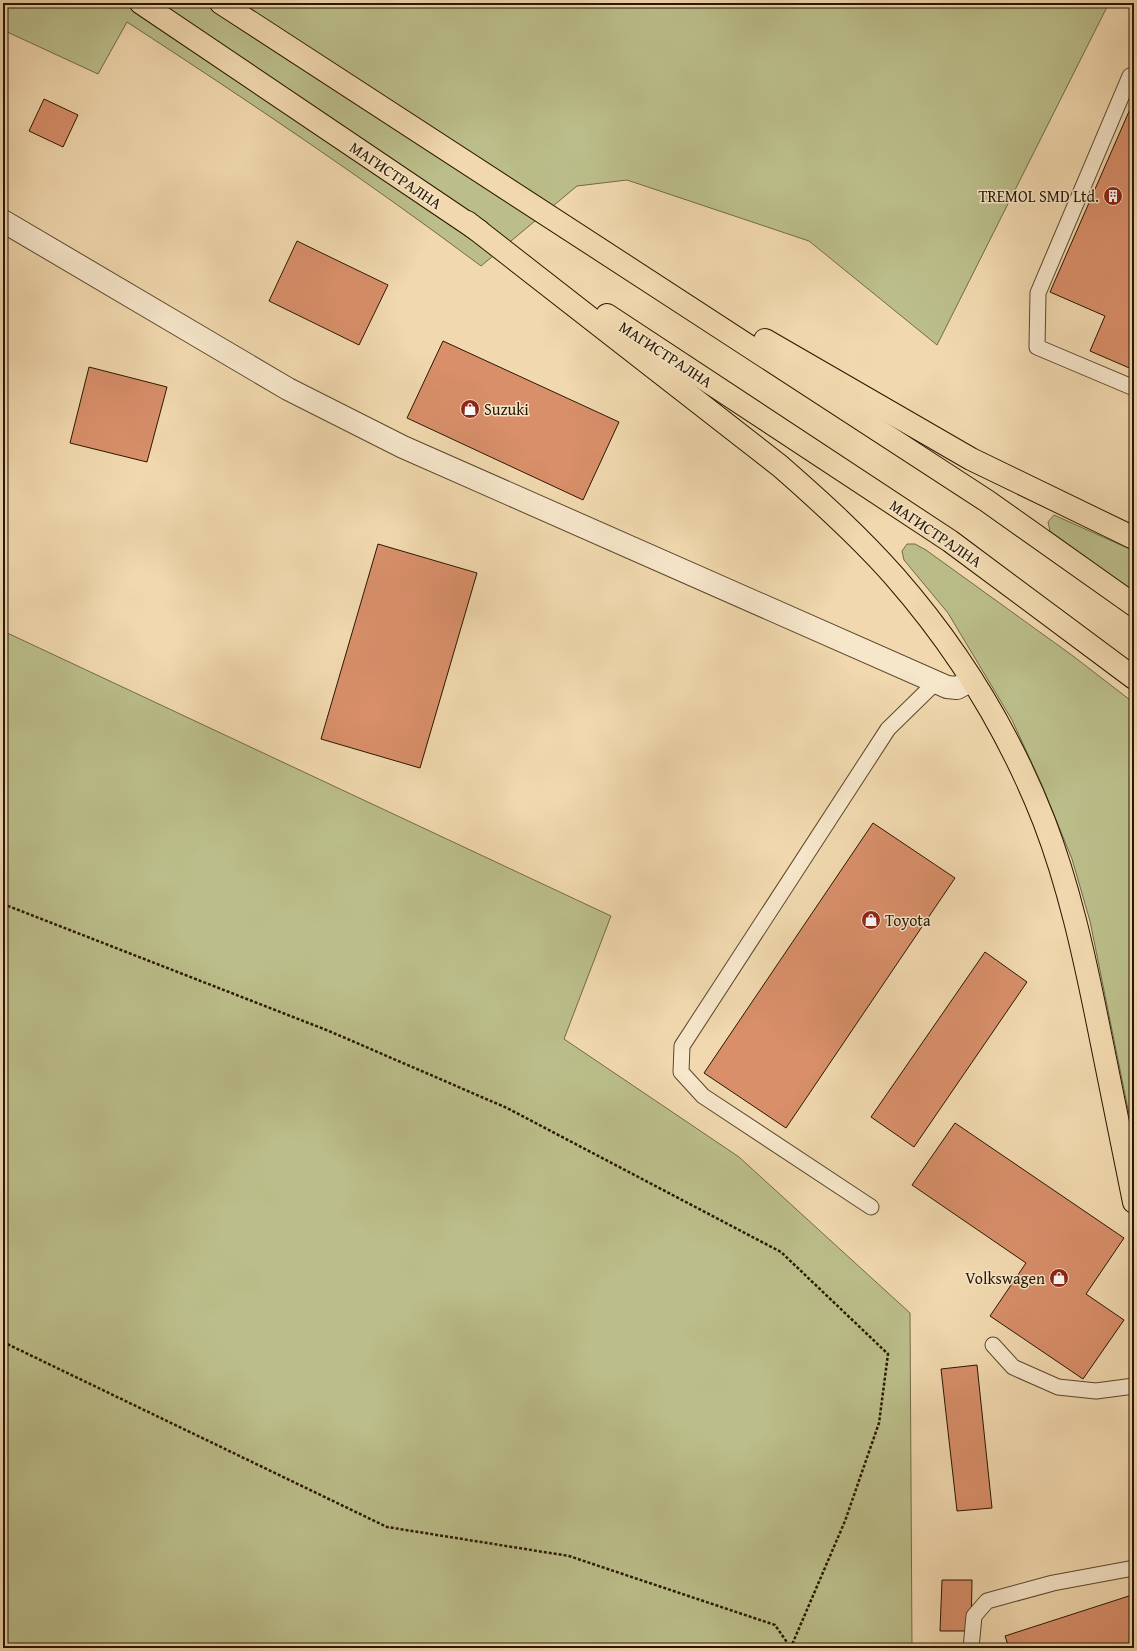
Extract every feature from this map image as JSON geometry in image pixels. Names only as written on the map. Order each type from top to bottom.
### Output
[{"type":"main road","name":"МАГИСТРАЛНА","points":[[141,3],[467,222],[950,541],[1134,678]]},
{"type":"main road","points":[[221,3],[987,501],[1134,605]]},
{"type":"main road","points":[[493,180],[971,459],[1134,538]]},
{"type":"main road","points":[[467,222],[780,466],[815,497],[894,576],[928,616],[972,680],[1011,747],[1044,821],[1058,861],[1080,941],[1134,1202]]},
{"type":"street","points":[[3,221],[288,389],[403,447],[952,689],[972,680]]},
{"type":"lane","points":[[1134,77],[1130,76],[1038,293],[1037,347],[1134,388]]},
{"type":"lane","points":[[871,1207],[703,1096],[681,1072],[682,1046],[888,729],[936,682]]},
{"type":"lane","points":[[993,1345],[1013,1367],[1058,1387],[1096,1391],[1134,1386]]},
{"type":"lane","points":[[971,1648],[974,1616],[987,1601],[1053,1583],[1134,1568]]},
{"type":"path","points":[[3,904],[329,1031],[507,1108],[781,1252],[888,1354],[879,1423],[845,1521],[791,1648]]},
{"type":"path","points":[[3,1342],[387,1527],[569,1556],[775,1625],[791,1648]]},
{"type":"green space","points":[[3,3],[1109,3],[937,345],[809,241],[627,180],[577,186],[481,266],[306,141],[127,22],[98,74],[3,30]]},
{"type":"green space","points":[[1054,515],[1134,551],[1134,592],[1050,531],[1048,522]]},
{"type":"green space","points":[[907,544],[915,544],[926,550],[1073,656],[1134,703],[1134,1139],[1090,921],[1072,859],[1042,785],[1012,720],[948,613],[904,560],[902,551]]},
{"type":"green space","points":[[3,631],[611,916],[564,1039],[739,1157],[910,1313],[912,1648],[3,1648]]},
{"type":"building","points":[[44,99],[78,115],[63,147],[29,131]]},
{"type":"building","name":"TREMOL SMD Ltd.","points":[[1134,100],[1134,370],[1090,351],[1105,316],[1050,292]]},
{"type":"building","points":[[297,241],[388,285],[359,345],[269,301]]},
{"type":"building","points":[[443,341],[619,422],[583,500],[407,418]]},
{"type":"building","points":[[89,367],[167,387],[147,462],[70,443]]},
{"type":"building","points":[[378,544],[477,573],[420,768],[321,739]]},
{"type":"building","points":[[873,823],[955,878],[786,1128],[704,1073]]},
{"type":"building","points":[[985,952],[1027,982],[914,1147],[871,1117]]},
{"type":"building","points":[[955,1123],[1124,1238],[1086,1294],[1124,1320],[1083,1379],[990,1316],[1026,1263],[912,1185]]},
{"type":"building","points":[[977,1365],[992,1508],[957,1511],[941,1369]]},
{"type":"building","points":[[942,1580],[972,1580],[971,1631],[940,1631]]},
{"type":"building","points":[[1132,1595],[1134,1600],[1134,1648],[1009,1648],[1005,1636]]},
{"type":"place","name":"TREMOL SMD Ltd.","points":[[1113,196]]},
{"type":"place","name":"Suzuki","points":[[470,409]]},
{"type":"place","name":"Toyota","points":[[871,920]]},
{"type":"place","name":"Volkswagen","points":[[1059,1278]]}]
